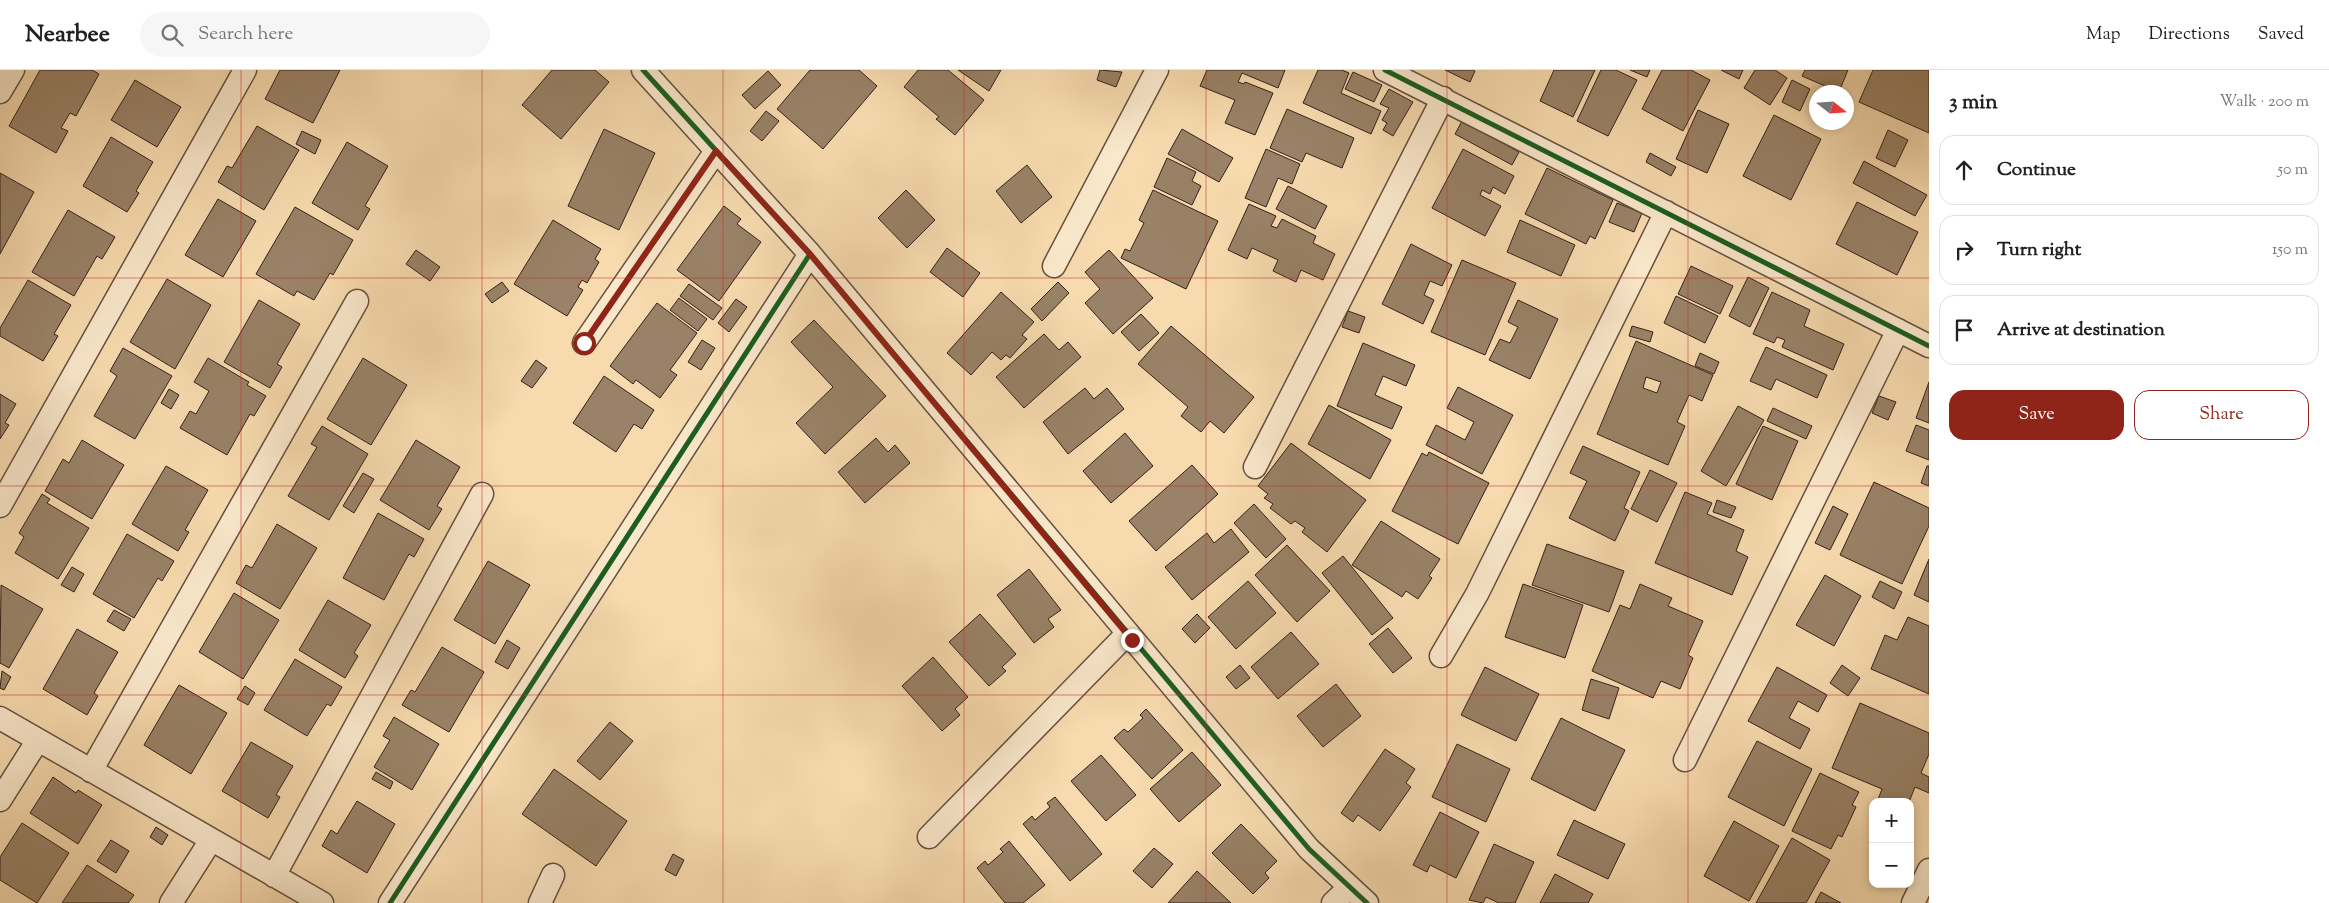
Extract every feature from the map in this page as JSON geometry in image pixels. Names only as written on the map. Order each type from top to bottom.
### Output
[{"type":"street","points":[[0,92],[13,70]]},
{"type":"street","points":[[0,506],[246,70]]},
{"type":"street","points":[[643,70],[810,254],[1309,849],[1367,903]]},
{"type":"street","points":[[1054,266],[1157,70]]},
{"type":"street","points":[[1385,70],[1929,346]]},
{"type":"street","points":[[1255,467],[1442,98]]},
{"type":"street","points":[[584,343],[716,151]]},
{"type":"street","points":[[1441,656],[1477,594],[1666,212]]},
{"type":"street","points":[[390,903],[810,254]]},
{"type":"street","points":[[91,770],[357,301]]},
{"type":"street","points":[[1684,760],[1898,330]]},
{"type":"street","points":[[274,876],[482,494]]},
{"type":"street","points":[[929,837],[1127,634]]},
{"type":"street","points":[[0,718],[322,903]]},
{"type":"street","points":[[0,800],[38,740]]},
{"type":"street","points":[[171,903],[212,840]]},
{"type":"street","points":[[1913,903],[1929,870]]},
{"type":"street","points":[[540,903],[554,875]]},
{"type":"street","points":[[1332,903],[1350,888]]},
{"type":"building","points":[[40,70],[92,70],[99,74],[76,116],[70,113],[61,128],[68,131],[56,153],[9,126]]},
{"type":"building","points":[[280,70],[340,70],[313,123],[265,99]]},
{"type":"building","points":[[552,70],[595,70],[609,82],[561,139],[522,105]]},
{"type":"building","points":[[810,70],[859,70],[877,86],[823,149],[777,109]]},
{"type":"building","points":[[918,70],[948,70],[984,100],[955,135],[936,119],[939,117],[904,87]]},
{"type":"building","points":[[958,70],[1001,70],[989,91]]},
{"type":"building","points":[[1100,70],[1122,72],[1116,87],[1097,80]]},
{"type":"building","points":[[1207,70],[1285,70],[1278,88],[1242,73],[1238,82],[1244,84],[1245,82],[1273,93],[1255,135],[1225,123],[1235,100],[1200,86]]},
{"type":"building","points":[[1318,70],[1342,70],[1349,73],[1341,93],[1381,111],[1371,134],[1303,103]]},
{"type":"building","points":[[1445,70],[1473,70],[1475,71],[1470,82]]},
{"type":"building","points":[[1554,70],[1595,70],[1573,117],[1540,101]]},
{"type":"building","points":[[1601,70],[1616,70],[1637,80],[1608,136],[1577,121]]},
{"type":"building","points":[[1630,70],[1650,70],[1647,77]]},
{"type":"building","points":[[1662,70],[1691,70],[1710,80],[1683,131],[1642,109]]},
{"type":"building","points":[[1721,70],[1743,70],[1739,79]]},
{"type":"building","points":[[1755,70],[1775,70],[1787,78],[1770,105],[1744,88]]},
{"type":"building","points":[[1805,70],[1848,70],[1842,85],[1823,85],[1802,76]]},
{"type":"building","points":[[1873,70],[1929,70],[1929,133],[1859,102]]},
{"type":"building","points":[[768,71],[781,85],[755,109],[742,95]]},
{"type":"building","points":[[1353,72],[1382,85],[1374,102],[1345,89]]},
{"type":"building","points":[[135,80],[181,107],[157,147],[111,120]]},
{"type":"building","points":[[1792,80],[1809,88],[1800,111],[1782,102]]},
{"type":"building","points":[[1389,89],[1413,102],[1393,136],[1383,130],[1387,123],[1382,120],[1389,108],[1380,104]]},
{"type":"building","points":[[1287,109],[1354,138],[1342,168],[1306,153],[1302,162],[1270,148]]},
{"type":"building","points":[[1698,110],[1729,124],[1707,173],[1676,159]]},
{"type":"building","points":[[766,111],[779,121],[762,141],[750,131]]},
{"type":"building","points":[[1774,115],[1821,139],[1791,200],[1743,176]]},
{"type":"building","points":[[1462,121],[1519,152],[1512,165],[1455,134]]},
{"type":"building","points":[[257,126],[299,150],[264,210],[218,182],[227,166],[232,168]]},
{"type":"building","points":[[604,129],[655,153],[619,230],[568,206]]},
{"type":"building","points":[[1182,129],[1233,158],[1219,182],[1168,154]]},
{"type":"building","points":[[1888,130],[1908,140],[1895,167],[1876,158]]},
{"type":"building","points":[[302,131],[321,140],[315,154],[296,144]]},
{"type":"building","points":[[111,137],[153,162],[136,191],[139,193],[127,212],[83,186]]},
{"type":"building","points":[[347,142],[388,166],[365,206],[370,209],[358,230],[312,203]]},
{"type":"building","points":[[1266,149],[1300,164],[1292,184],[1278,178],[1266,207],[1245,198]]},
{"type":"building","points":[[1463,149],[1514,176],[1505,194],[1493,187],[1490,194],[1482,190],[1480,195],[1501,206],[1485,236],[1432,208]]},
{"type":"building","points":[[1650,153],[1676,167],[1671,176],[1646,162]]},
{"type":"building","points":[[1167,158],[1196,172],[1192,181],[1201,186],[1192,205],[1154,187]]},
{"type":"building","points":[[1864,161],[1927,195],[1915,216],[1853,183]]},
{"type":"building","points":[[1027,165],[1052,197],[1021,223],[996,191]]},
{"type":"building","points":[[1547,168],[1613,200],[1595,239],[1590,236],[1586,244],[1525,214]]},
{"type":"building","points":[[0,173],[34,192],[0,254]]},
{"type":"building","points":[[1288,186],[1327,206],[1315,229],[1276,209]]},
{"type":"building","points":[[906,190],[935,220],[907,248],[878,218]]},
{"type":"building","points":[[1153,190],[1218,221],[1186,289],[1121,258],[1125,249],[1130,251],[1144,223],[1139,220]]},
{"type":"building","points":[[218,199],[256,221],[223,277],[185,255]]},
{"type":"building","points":[[1857,202],[1918,232],[1897,275],[1836,244]]},
{"type":"building","points":[[1617,203],[1642,213],[1634,232],[1609,222]]},
{"type":"building","points":[[1249,204],[1276,216],[1271,226],[1277,228],[1282,219],[1316,236],[1313,243],[1335,254],[1323,280],[1301,270],[1296,282],[1273,271],[1278,260],[1252,248],[1247,259],[1228,250]]},
{"type":"building","points":[[724,206],[741,219],[737,224],[761,242],[719,301],[677,270]]},
{"type":"building","points":[[295,207],[353,240],[333,275],[330,273],[314,300],[297,291],[294,296],[256,274]]},
{"type":"building","points":[[68,210],[115,237],[102,259],[97,256],[74,296],[32,272]]},
{"type":"building","points":[[553,220],[601,249],[595,259],[599,262],[587,283],[582,280],[578,287],[583,290],[567,316],[514,284]]},
{"type":"building","points":[[1520,220],[1575,245],[1561,276],[1507,252]]},
{"type":"building","points":[[1411,244],[1452,265],[1442,286],[1430,281],[1424,295],[1434,300],[1423,324],[1382,304]]},
{"type":"building","points":[[947,248],[980,273],[963,297],[930,272]]},
{"type":"building","points":[[416,250],[440,267],[430,281],[406,264]]},
{"type":"building","points":[[1109,250],[1153,298],[1113,334],[1085,303],[1100,289],[1085,272]]},
{"type":"building","points":[[1462,260],[1516,283],[1485,355],[1431,332]]},
{"type":"building","points":[[1691,266],[1733,286],[1720,314],[1678,294]]},
{"type":"building","points":[[1748,277],[1769,288],[1750,327],[1729,316]]},
{"type":"building","points":[[167,279],[211,305],[175,369],[130,342]]},
{"type":"building","points":[[28,280],[71,305],[54,334],[58,336],[43,361],[0,336],[0,328]]},
{"type":"building","points":[[502,282],[509,291],[492,303],[485,294]]},
{"type":"building","points":[[1058,282],[1069,293],[1042,321],[1031,309]]},
{"type":"building","points":[[689,284],[722,308],[713,320],[680,296]]},
{"type":"building","points":[[1001,292],[1034,322],[1022,335],[1027,339],[1010,358],[1006,355],[1001,360],[992,352],[971,375],[947,353]]},
{"type":"building","points":[[1772,292],[1810,310],[1804,326],[1844,344],[1833,370],[1782,347],[1785,340],[1777,337],[1774,343],[1753,334]]},
{"type":"building","points":[[1676,296],[1718,316],[1705,343],[1664,323]]},
{"type":"building","points":[[679,298],[707,319],[698,331],[670,310]]},
{"type":"building","points":[[736,299],[747,307],[729,332],[718,323]]},
{"type":"building","points":[[259,300],[300,324],[277,364],[282,367],[270,388],[224,362]]},
{"type":"building","points":[[1518,300],[1558,319],[1530,379],[1489,360],[1500,339],[1510,343],[1518,327],[1508,322]]},
{"type":"building","points":[[657,303],[697,333],[670,370],[677,375],[660,398],[636,380],[633,384],[610,366]]},
{"type":"building","points":[[1348,311],[1365,317],[1359,333],[1342,327]]},
{"type":"building","points":[[1141,314],[1159,333],[1139,351],[1121,332]]},
{"type":"building","points":[[814,320],[886,396],[825,454],[796,423],[833,387],[791,342]]},
{"type":"building","points":[[1171,326],[1254,397],[1224,433],[1210,421],[1201,432],[1181,416],[1188,407],[1138,364]]},
{"type":"building","points":[[1632,326],[1653,332],[1650,342],[1629,336]]},
{"type":"building","points":[[1044,334],[1059,350],[1068,342],[1081,357],[1024,408],[996,377]]},
{"type":"building","points":[[702,340],[715,348],[701,370],[688,362]]},
{"type":"building","points":[[1636,341],[1713,375],[1702,401],[1689,395],[1677,422],[1685,426],[1668,465],[1597,434]],"holes":[[[1646,377],[1661,382],[1657,393],[1643,388]]]},
{"type":"building","points":[[1363,343],[1415,365],[1406,386],[1383,376],[1375,395],[1402,407],[1392,429],[1337,406]]},
{"type":"building","points":[[1766,347],[1827,375],[1817,398],[1776,379],[1771,390],[1750,381]]},
{"type":"building","points":[[123,348],[172,376],[135,439],[94,416],[117,376],[110,371]]},
{"type":"building","points":[[1700,353],[1719,362],[1714,374],[1695,366]]},
{"type":"building","points":[[208,358],[249,382],[247,385],[266,396],[254,416],[250,414],[227,455],[180,428],[190,411],[196,414],[209,391],[194,382]]},
{"type":"building","points":[[363,358],[407,385],[371,445],[327,419]]},
{"type":"building","points":[[536,360],[547,368],[532,388],[521,381]]},
{"type":"building","points":[[604,376],[654,410],[642,429],[634,424],[616,452],[573,423]]},
{"type":"building","points":[[1929,382],[1929,423],[1916,418]]},
{"type":"building","points":[[1458,387],[1513,415],[1482,474],[1426,445],[1436,425],[1465,440],[1474,422],[1447,408]]},
{"type":"building","points":[[1085,388],[1094,399],[1107,388],[1124,409],[1068,454],[1043,422]]},
{"type":"building","points":[[169,389],[179,395],[171,409],[161,403]]},
{"type":"building","points":[[0,394],[16,404],[5,423],[9,425],[0,439]]},
{"type":"building","points":[[1879,396],[1896,402],[1888,420],[1872,413]]},
{"type":"building","points":[[1329,405],[1391,440],[1370,479],[1308,444]]},
{"type":"building","points":[[1738,406],[1764,420],[1726,486],[1701,471]]},
{"type":"building","points":[[1773,408],[1812,426],[1806,439],[1767,421]]},
{"type":"building","points":[[1916,425],[1929,430],[1929,460],[1906,451]]},
{"type":"building","points":[[322,426],[368,454],[329,520],[288,496],[317,447],[311,444]]},
{"type":"building","points":[[1763,426],[1798,441],[1772,500],[1736,484]]},
{"type":"building","points":[[1125,433],[1153,466],[1111,503],[1083,471]]},
{"type":"building","points":[[876,438],[888,452],[895,445],[910,463],[865,503],[838,472]]},
{"type":"building","points":[[82,440],[124,465],[92,519],[45,491],[63,459],[69,463]]},
{"type":"building","points":[[416,440],[460,467],[437,506],[442,509],[429,530],[380,500]]},
{"type":"building","points":[[1291,443],[1366,500],[1327,552],[1302,532],[1305,528],[1295,521],[1291,524],[1270,508],[1273,504],[1264,498],[1268,494],[1258,486]]},
{"type":"building","points":[[1583,446],[1640,472],[1624,508],[1629,511],[1615,541],[1569,518],[1587,481],[1570,473]]},
{"type":"building","points":[[1429,452],[1489,483],[1458,544],[1392,511],[1422,453],[1427,456]]},
{"type":"building","points":[[1192,465],[1218,494],[1156,551],[1129,521]]},
{"type":"building","points":[[166,466],[208,490],[185,530],[189,532],[178,551],[132,524]]},
{"type":"building","points":[[1927,466],[1929,466],[1929,486],[1921,483]]},
{"type":"building","points":[[1650,470],[1677,483],[1657,522],[1631,509]]},
{"type":"building","points":[[363,473],[374,479],[354,513],[343,506]]},
{"type":"building","points":[[1874,482],[1929,508],[1929,526],[1902,584],[1840,555]]},
{"type":"building","points":[[1685,492],[1712,503],[1707,514],[1744,530],[1736,551],[1748,557],[1732,595],[1655,563]]},
{"type":"building","points":[[42,494],[50,499],[47,503],[89,528],[58,579],[15,553],[24,537],[19,533]]},
{"type":"building","points":[[1717,500],[1736,507],[1731,518],[1713,512]]},
{"type":"building","points":[[1254,504],[1286,539],[1266,558],[1234,523]]},
{"type":"building","points":[[1833,506],[1848,514],[1830,550],[1815,543]]},
{"type":"building","points":[[378,513],[424,539],[414,557],[409,554],[384,600],[343,578]]},
{"type":"building","points":[[1381,521],[1440,559],[1429,576],[1432,578],[1418,599],[1406,591],[1402,597],[1352,565]]},
{"type":"building","points":[[277,524],[317,548],[280,609],[236,583],[246,565],[252,568]]},
{"type":"building","points":[[1231,529],[1249,552],[1192,600],[1165,567],[1207,533],[1214,543]]},
{"type":"building","points":[[127,534],[174,561],[162,581],[158,578],[134,618],[93,594]]},
{"type":"building","points":[[1547,544],[1624,571],[1609,612],[1532,585]]},
{"type":"building","points":[[1287,545],[1330,591],[1297,622],[1255,575]]},
{"type":"building","points":[[1343,556],[1393,618],[1372,635],[1322,573]]},
{"type":"building","points":[[1929,559],[1929,602],[1914,595]]},
{"type":"building","points":[[488,561],[530,585],[495,644],[454,620]]},
{"type":"building","points":[[72,567],[84,574],[74,592],[61,585]]},
{"type":"building","points":[[1029,569],[1061,610],[1048,619],[1054,627],[1034,643],[997,595]]},
{"type":"building","points":[[1825,575],[1861,596],[1834,646],[1796,625]]},
{"type":"building","points":[[1248,581],[1276,613],[1236,649],[1208,617]]},
{"type":"building","points":[[1880,581],[1902,592],[1894,609],[1872,597]]},
{"type":"building","points":[[1523,584],[1583,605],[1565,658],[1505,637]]},
{"type":"building","points":[[1640,584],[1672,598],[1668,606],[1703,621],[1688,655],[1693,658],[1680,689],[1661,681],[1653,698],[1592,671],[1620,605],[1630,609]]},
{"type":"building","points":[[1,585],[43,609],[9,668],[0,663]]},
{"type":"building","points":[[234,593],[279,620],[243,679],[199,652]]},
{"type":"building","points":[[328,600],[371,625],[354,653],[358,656],[345,678],[299,650]]},
{"type":"building","points":[[114,610],[131,619],[124,631],[107,621]]},
{"type":"building","points":[[980,614],[1016,654],[1002,667],[1006,671],[989,686],[949,642]]},
{"type":"building","points":[[1197,614],[1210,628],[1195,643],[1182,629]]},
{"type":"building","points":[[1908,617],[1929,626],[1929,694],[1871,669],[1885,635],[1897,640]]},
{"type":"building","points":[[1388,628],[1412,658],[1393,673],[1369,644]]},
{"type":"building","points":[[77,629],[118,652],[94,693],[98,696],[87,715],[43,689]]},
{"type":"building","points":[[1291,632],[1319,664],[1278,699],[1251,667]]},
{"type":"building","points":[[507,640],[520,648],[508,669],[495,662]]},
{"type":"building","points":[[442,647],[484,672],[449,732],[402,705],[411,690],[415,692]]},
{"type":"building","points":[[933,657],[968,697],[955,709],[960,715],[942,731],[902,686]]},
{"type":"building","points":[[295,659],[342,687],[331,706],[327,704],[307,736],[264,710]]},
{"type":"building","points":[[1240,665],[1250,678],[1236,689],[1226,677]]},
{"type":"building","points":[[1842,665],[1860,678],[1848,696],[1830,683]]},
{"type":"building","points":[[1485,667],[1539,694],[1516,741],[1461,715]]},
{"type":"building","points":[[1777,667],[1827,695],[1818,712],[1798,701],[1789,718],[1810,729],[1800,749],[1748,721]]},
{"type":"building","points":[[2,671],[11,677],[4,690],[0,688]]},
{"type":"building","points":[[1591,679],[1619,688],[1609,719],[1582,710]]},
{"type":"building","points":[[1336,684],[1361,716],[1323,747],[1297,716]]},
{"type":"building","points":[[179,685],[227,713],[191,774],[144,745]]},
{"type":"building","points":[[245,686],[255,693],[248,705],[237,699]]},
{"type":"building","points":[[1860,703],[1929,733],[1929,754],[1921,773],[1929,777],[1929,793],[1915,787],[1911,798],[1879,798],[1882,789],[1832,768]]},
{"type":"building","points":[[1146,709],[1183,750],[1152,779],[1114,738],[1124,729],[1128,732],[1143,718],[1140,715]]},
{"type":"building","points":[[394,717],[439,744],[412,790],[374,767],[390,740],[383,736]]},
{"type":"building","points":[[1561,718],[1625,750],[1595,811],[1531,779]]},
{"type":"building","points":[[610,722],[633,741],[600,780],[577,761]]},
{"type":"building","points":[[1757,741],[1812,769],[1784,826],[1728,797]]},
{"type":"building","points":[[251,742],[293,766],[276,795],[280,797],[268,818],[222,791]]},
{"type":"building","points":[[1457,744],[1510,769],[1486,822],[1432,797]]},
{"type":"building","points":[[1385,749],[1415,769],[1406,783],[1411,787],[1380,831],[1358,815],[1353,822],[1341,813]]},
{"type":"building","points":[[1192,752],[1221,785],[1179,822],[1150,789]]},
{"type":"building","points":[[1101,755],[1136,795],[1106,821],[1071,781]]},
{"type":"building","points":[[554,769],[627,821],[596,866],[522,814]]},
{"type":"building","points":[[376,772],[393,782],[390,789],[372,779]]},
{"type":"building","points":[[1820,773],[1859,792],[1852,805],[1856,807],[1842,837],[1838,835],[1831,849],[1792,831]]},
{"type":"building","points":[[53,777],[76,793],[78,790],[102,805],[78,844],[30,813]]},
{"type":"building","points":[[1055,797],[1102,854],[1070,881],[1023,824],[1032,816],[1035,820],[1050,807],[1047,803]]},
{"type":"building","points":[[357,801],[395,824],[367,873],[322,846],[331,830],[337,834]]},
{"type":"building","points":[[1440,812],[1479,832],[1456,878],[1430,865],[1427,872],[1413,865]]},
{"type":"building","points":[[1574,820],[1625,844],[1608,879],[1557,855]]},
{"type":"building","points":[[1734,821],[1779,846],[1749,901],[1704,876]]},
{"type":"building","points":[[22,823],[69,853],[37,903],[0,880],[0,857]]},
{"type":"building","points":[[1241,824],[1277,861],[1265,873],[1269,878],[1253,894],[1212,853]]},
{"type":"building","points":[[156,827],[168,835],[162,845],[150,837]]},
{"type":"building","points":[[1792,838],[1830,860],[1806,903],[1756,903]]},
{"type":"building","points":[[111,840],[129,851],[116,873],[97,861]]},
{"type":"building","points":[[1009,841],[1045,885],[1023,903],[1005,903],[977,868],[985,861],[988,865],[1003,852],[1000,849]]},
{"type":"building","points":[[1494,844],[1534,862],[1515,903],[1499,903],[1486,897],[1483,903],[1469,900]]},
{"type":"building","points":[[1154,848],[1173,864],[1152,888],[1133,871]]},
{"type":"building","points":[[673,854],[684,860],[676,876],[665,870]]},
{"type":"building","points":[[87,865],[134,895],[128,903],[62,903]]},
{"type":"building","points":[[1197,871],[1231,903],[1168,903]]},
{"type":"building","points":[[1555,874],[1593,894],[1588,903],[1540,903]]},
{"type":"building","points":[[1821,892],[1841,903],[1815,903]]},
{"type":"cycle path","points":[[643,70],[810,254],[1309,849],[1367,903]]},
{"type":"cycle path","points":[[1385,70],[1929,346]]},
{"type":"cycle path","points":[[390,903],[810,254]]},
{"type":"route","points":[[584,343],[716,151],[810,254],[1132,640]]}]
